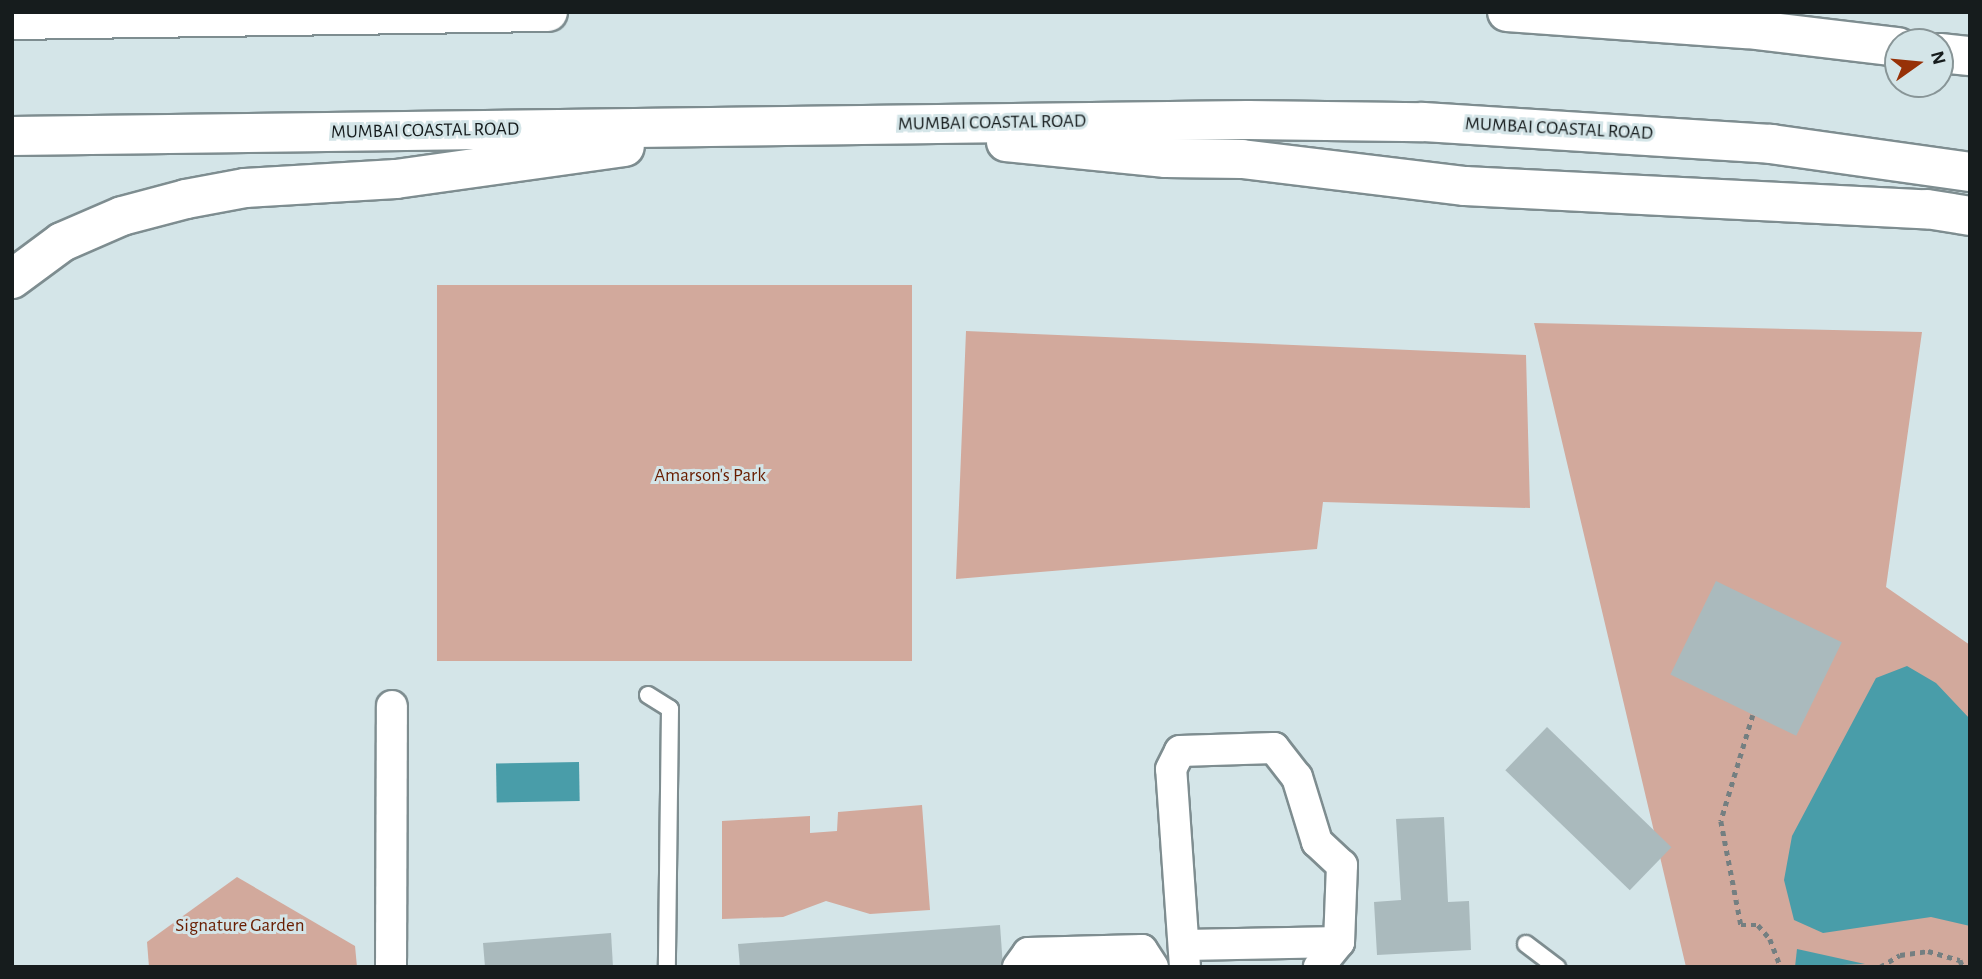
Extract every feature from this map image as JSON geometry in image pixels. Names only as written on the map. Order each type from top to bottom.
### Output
[{"type":"highway","points":[[12,20],[548,12]]},
{"type":"highway","points":[[1507,12],[1747,29],[1884,45]]},
{"type":"highway","name":"MUMBAI COASTAL ROAD","points":[[12,136],[1248,120],[1464,124],[1771,144],[1970,173]]},
{"type":"highway","points":[[943,124],[1000,141],[1067,151],[1242,159],[1465,186],[1927,209],[1970,216]]},
{"type":"highway","points":[[12,279],[62,242],[122,216],[186,199],[245,188],[396,179],[549,160],[626,147],[702,127]]},
{"type":"street","points":[[391,967],[392,706]]},
{"type":"street","points":[[1319,967],[1339,942],[1342,865],[1317,842],[1297,777],[1274,748],[1180,751],[1171,769],[1186,956],[1339,942]]},
{"type":"street","points":[[1018,967],[1028,953],[1142,950],[1153,967]]},
{"type":"lane","points":[[648,695],[670,709],[667,967]]},
{"type":"lane","points":[[1526,944],[1557,967]]},
{"type":"path","points":[[1753,715],[1724,799],[1721,821],[1741,925],[1758,925],[1770,939],[1781,967]]},
{"type":"path","points":[[1880,967],[1900,954],[1928,951],[1960,960],[1963,967]]},
{"type":"green space","name":"Amarson's Park","points":[[437,285],[912,285],[912,661],[437,661]]},
{"type":"green space","points":[[1534,323],[1922,332],[1886,587],[1970,645],[1970,967],[1686,967]]},
{"type":"green space","points":[[966,331],[1526,355],[1530,508],[1323,502],[1317,549],[956,579]]},
{"type":"green space","points":[[922,805],[930,910],[870,914],[826,901],[783,917],[722,919],[722,821],[810,816],[810,833],[837,831],[838,812]]},
{"type":"green space","name":"Signature Garden","points":[[237,877],[355,946],[357,967],[149,967],[147,942]]},
{"type":"water","points":[[1907,666],[1936,683],[1970,719],[1970,926],[1931,917],[1823,933],[1794,920],[1784,880],[1792,836],[1876,678]]},
{"type":"water","points":[[579,762],[580,801],[497,802],[496,763]]},
{"type":"water","points":[[1797,949],[1865,964],[1795,967]]},
{"type":"building","points":[[1716,581],[1842,642],[1796,736],[1670,674]]},
{"type":"building","points":[[1547,727],[1671,847],[1630,890],[1505,770]]},
{"type":"building","points":[[1444,817],[1448,902],[1469,901],[1471,950],[1377,955],[1374,902],[1401,900],[1396,819]]},
{"type":"building","points":[[1000,925],[1003,967],[740,967],[738,944]]},
{"type":"building","points":[[611,933],[613,967],[485,967],[483,943]]}]
